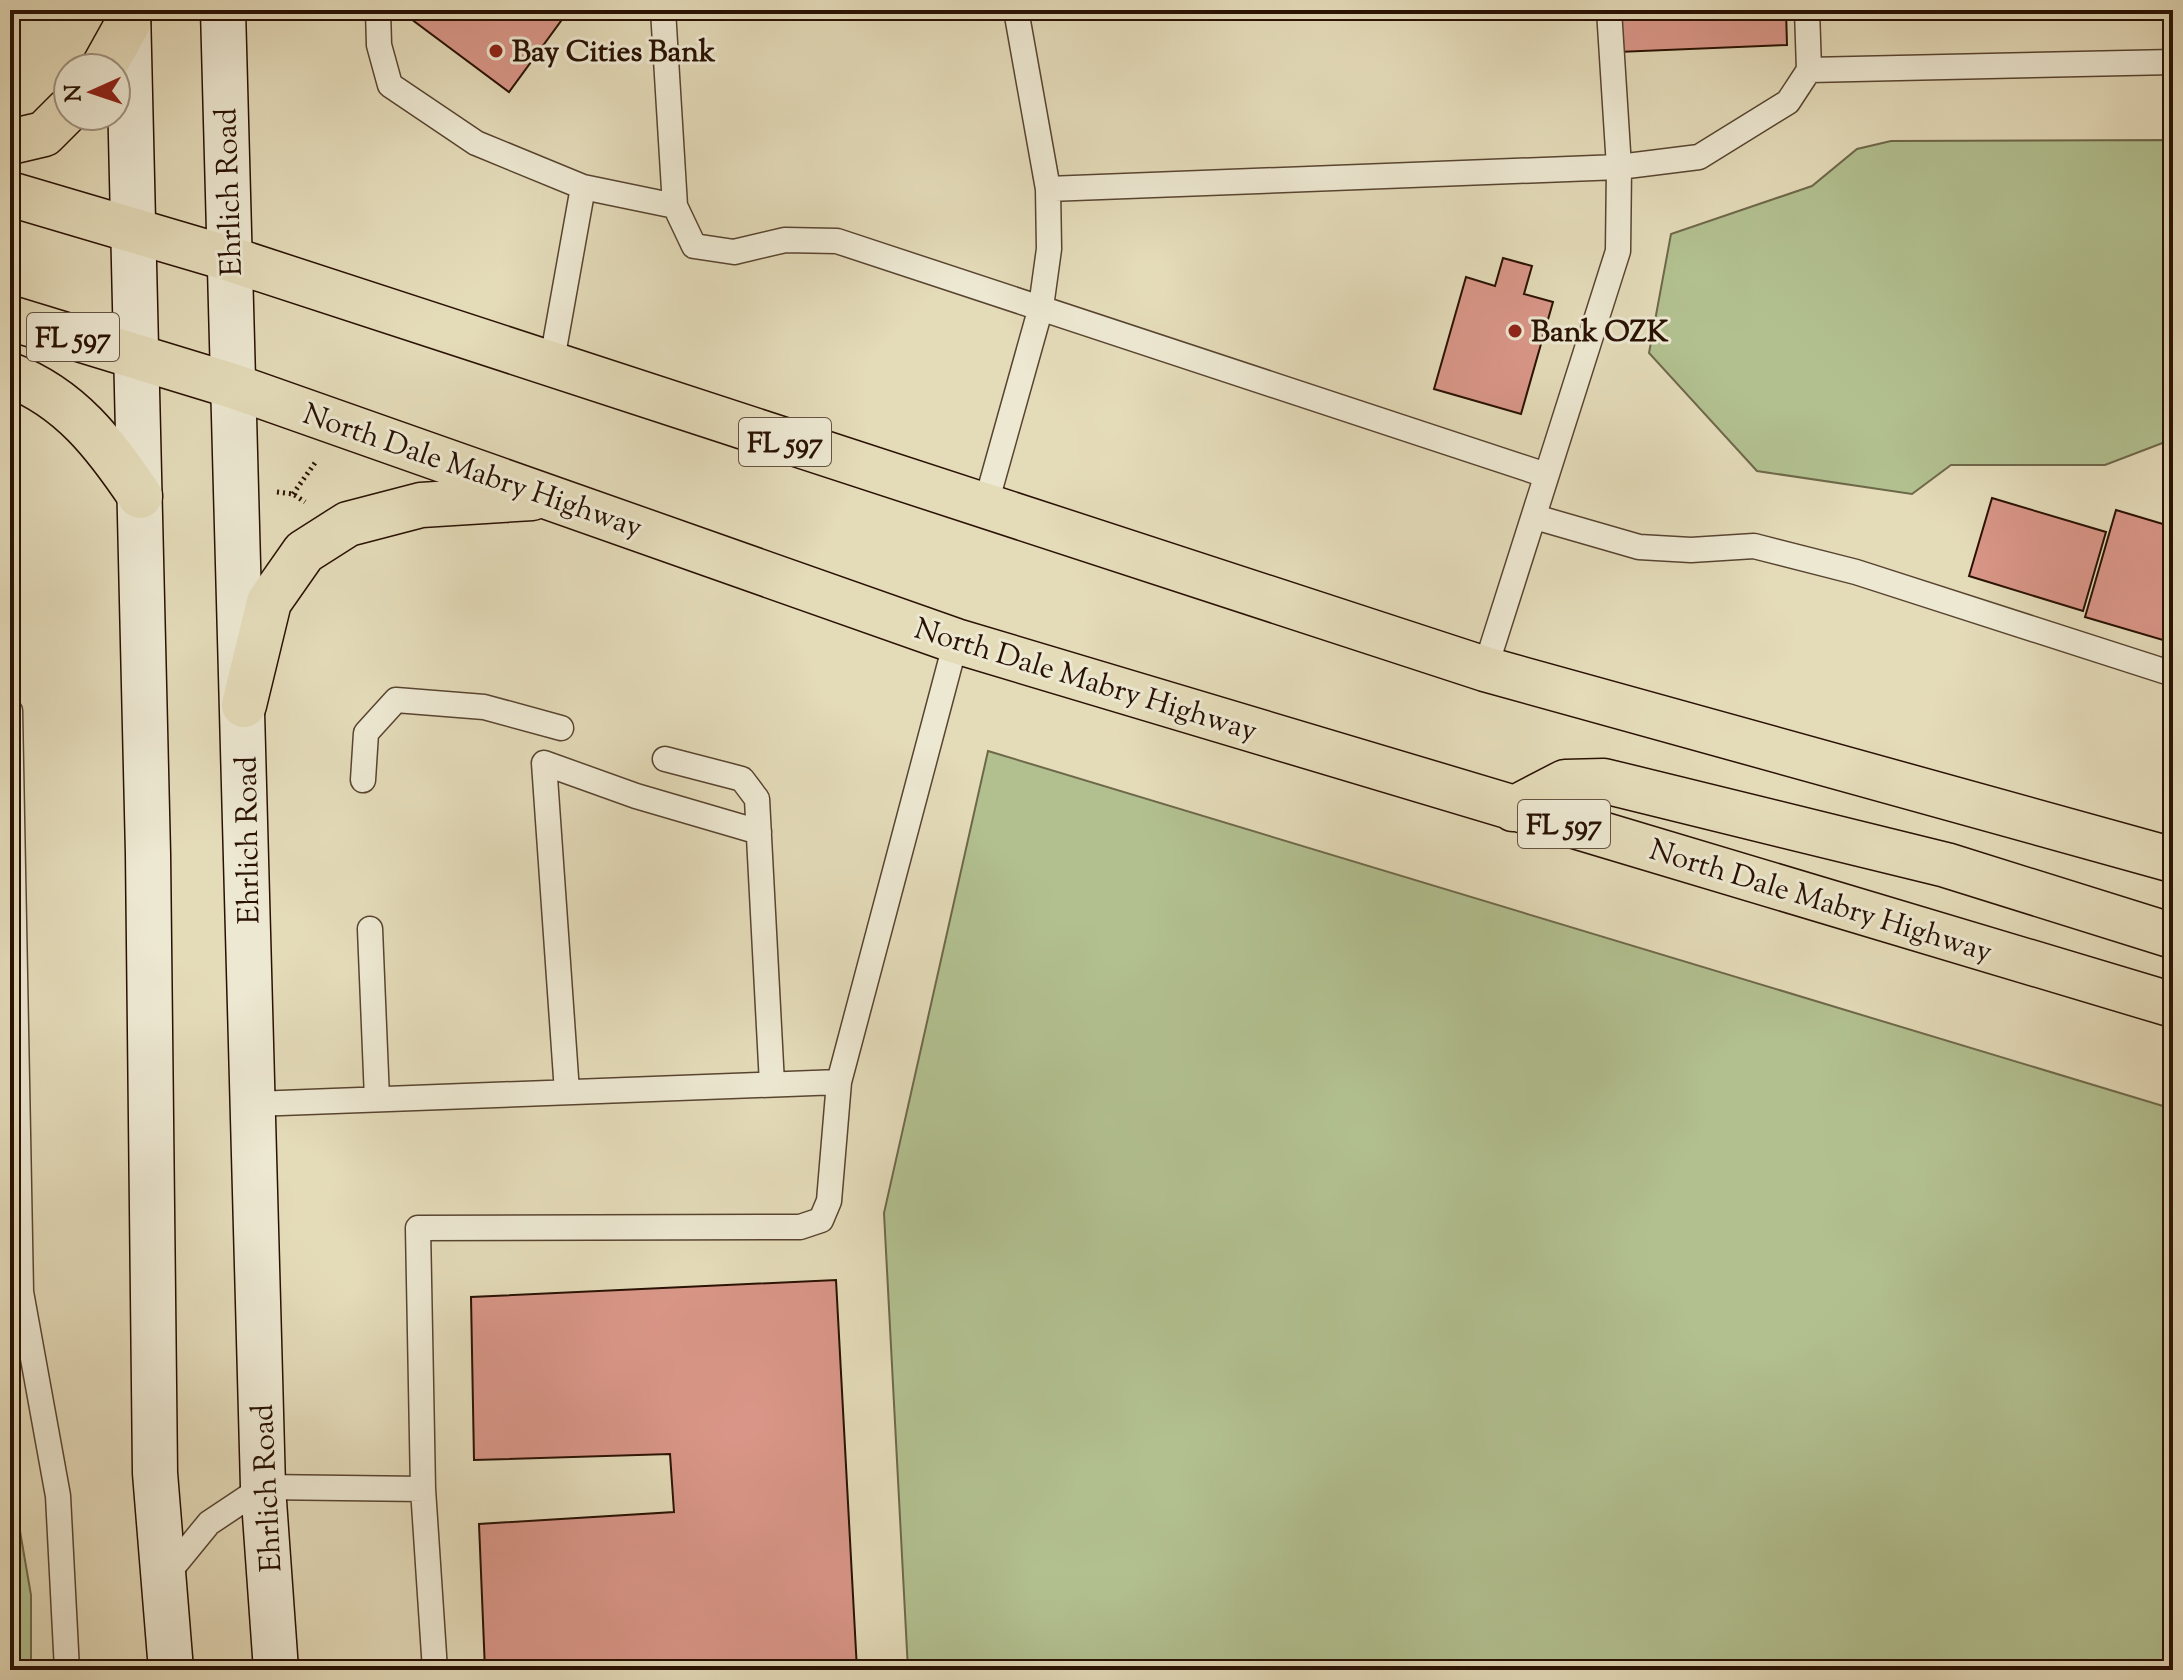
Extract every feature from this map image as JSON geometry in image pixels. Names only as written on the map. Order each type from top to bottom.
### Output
[{"type":"main road","name":"Ehrlich Road","points":[[223,10],[236,387],[263,1487],[276,1670]]},
{"type":"main road","points":[[111,52],[128,17]]},
{"type":"main road","points":[[128,17],[148,838],[155,1473],[171,1670]]},
{"type":"main road","points":[[10,142],[44,134],[52,126]]},
{"type":"main road","name":"FL 597","points":[[10,194],[230,259],[1485,669],[2173,860]]},
{"type":"main road","name":"North Dale Mabry Highway","points":[[10,318],[236,387],[956,641],[2173,1005]]},
{"type":"main road","points":[[10,375],[58,400],[87,424],[140,496]]},
{"type":"main road","points":[[244,705],[269,602],[304,552],[348,524],[421,505],[552,496]]},
{"type":"main road","points":[[1513,809],[1565,782],[1604,781],[1946,865],[2173,936]]},
{"type":"lane","points":[[378,10],[379,45],[390,85],[476,143],[583,187],[675,206]]},
{"type":"lane","points":[[663,10],[675,206],[694,246],[734,252],[785,240],[837,241],[1546,475]]},
{"type":"lane","points":[[985,507],[1041,307],[1049,249],[1048,189],[1016,10]]},
{"type":"lane","points":[[1485,669],[1618,251],[1619,167],[1609,10]]},
{"type":"lane","points":[[1048,189],[1619,167],[1699,157],[1788,102],[1809,70],[1807,10]]},
{"type":"lane","points":[[1809,70],[2173,62]]},
{"type":"lane","points":[[551,366],[583,187]]},
{"type":"lane","points":[[1535,517],[1639,547],[1691,550],[1754,546],[1856,572],[2173,674]]},
{"type":"lane","points":[[435,1670],[423,1489],[418,1228],[800,1227],[821,1220],[829,1201],[839,1082],[956,641]]},
{"type":"lane","points":[[363,780],[366,733],[396,700],[484,707],[561,728]]},
{"type":"lane","points":[[10,711],[15,1292],[58,1496],[67,1670]]},
{"type":"lane","points":[[665,759],[742,779],[757,799],[772,1084]]},
{"type":"lane","points":[[567,1092],[544,763],[636,796],[759,832]]},
{"type":"lane","points":[[370,929],[377,1099]]},
{"type":"lane","points":[[254,1104],[839,1082]]},
{"type":"lane","points":[[164,1578],[209,1523],[263,1487],[423,1489]]},
{"type":"path","points":[[293,494],[317,460]]},
{"type":"path","points":[[264,490],[293,494],[316,509]]},
{"type":"green space","points":[[2173,140],[2173,439],[2105,465],[1951,465],[1912,494],[1757,471],[1649,353],[1671,234],[1812,186],[1857,149],[1891,141]]},
{"type":"green space","points":[[988,751],[2173,1109],[2173,1670],[908,1670],[884,1213]]},
{"type":"green space","points":[[10,1473],[31,1595],[31,1670],[10,1670]]},
{"type":"building","name":"Bay Cities Bank","points":[[399,10],[569,10],[509,92]]},
{"type":"building","points":[[1617,10],[1786,10],[1787,45],[1618,52]]},
{"type":"building","points":[[1503,258],[1532,266],[1524,294],[1553,302],[1521,414],[1434,389],[1466,277],[1495,286]]},
{"type":"building","points":[[1992,498],[2106,532],[2083,611],[1969,576]]},
{"type":"building","points":[[2116,510],[2173,527],[2173,643],[2085,617]]},
{"type":"building","points":[[836,1280],[857,1670],[485,1670],[479,1524],[674,1512],[670,1454],[474,1460],[471,1297]]},
{"type":"place","name":"Bay Cities Bank","points":[[496,51]]},
{"type":"place","name":"Bank OZK","points":[[1515,331]]}]
